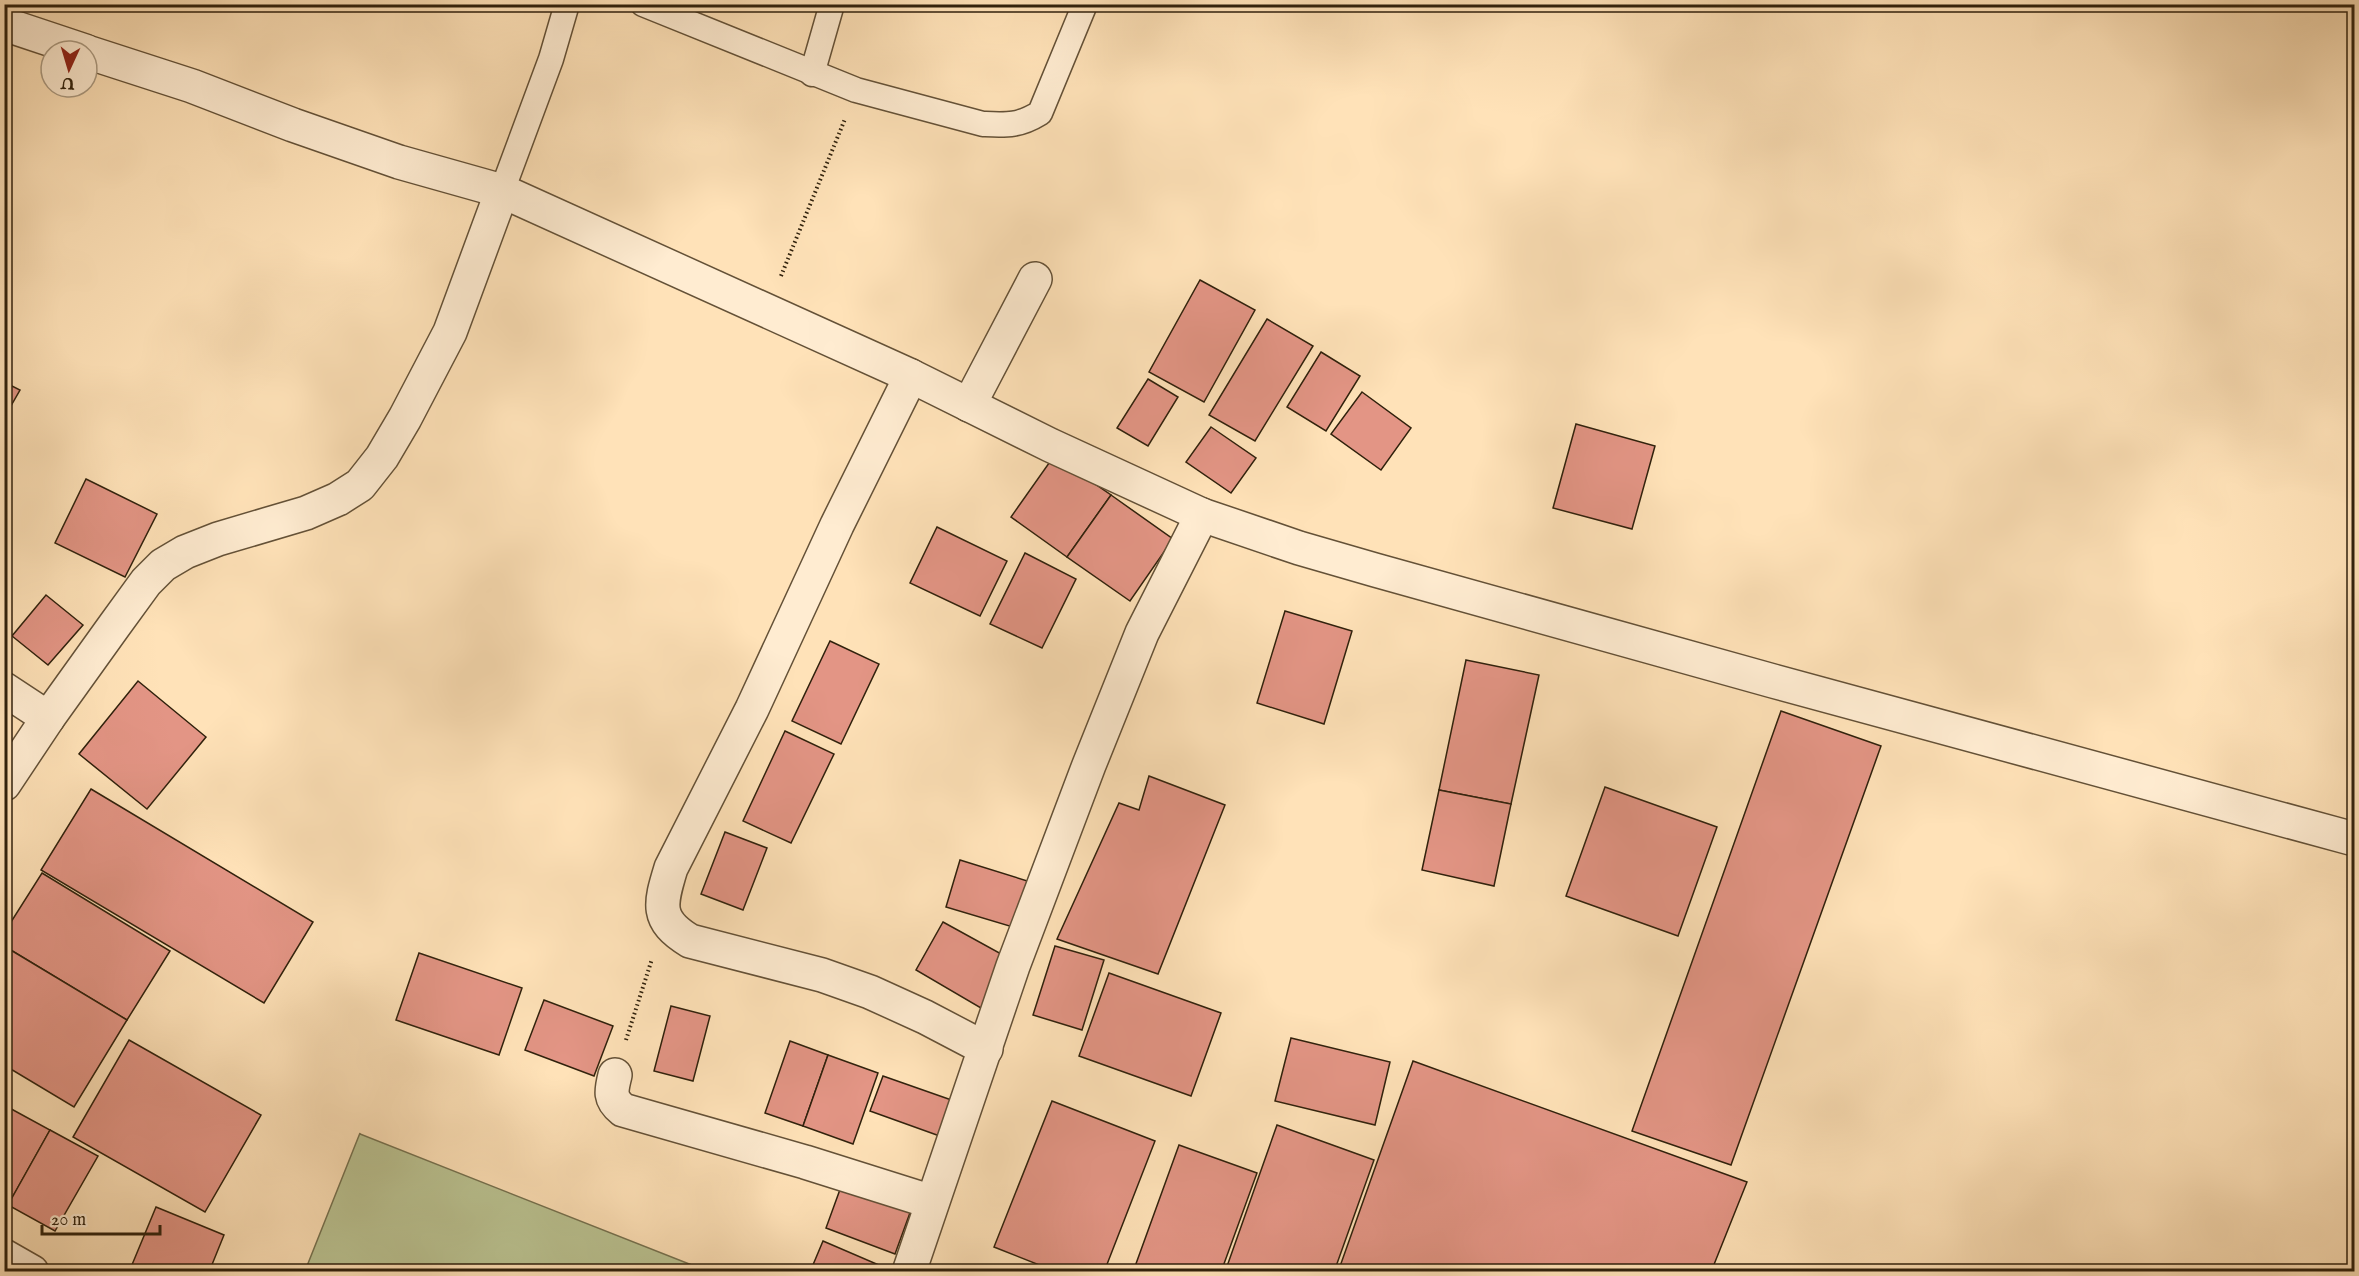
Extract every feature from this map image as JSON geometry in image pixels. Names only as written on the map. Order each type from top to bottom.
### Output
[{"type":"street","points":[[4,24],[50,39]]},
{"type":"street","points":[[99,55],[192,86],[293,125],[399,162],[502,191],[911,376],[1050,446],[1202,515],[1364,567],[2355,839]]},
{"type":"street","points":[[4,784],[48,718],[146,582],[163,565],[185,552],[218,540],[306,513],[338,499],[360,484],[388,447],[450,332],[502,191]]},
{"type":"street","points":[[969,405],[1035,279]]},
{"type":"street","points":[[911,376],[837,525],[752,709],[671,868],[663,897],[665,919],[675,932],[690,941],[822,975],[870,992],[986,1049]]},
{"type":"street","points":[[909,1272],[1013,966],[1112,705],[1142,633],[1202,515]]},
{"type":"street","points":[[4,689],[48,718]]},
{"type":"street","points":[[615,1075],[611,1089],[614,1103],[623,1110],[805,1162],[932,1202]]},
{"type":"street","points":[[4,1256],[32,1272]]},
{"type":"lane","points":[[502,191],[551,59],[567,4]]},
{"type":"lane","points":[[643,4],[856,90],[983,124],[1024,123],[1040,113],[1085,4]]},
{"type":"lane","points":[[812,74],[832,4]]},
{"type":"path","points":[[767,310],[856,90]]},
{"type":"path","points":[[615,1075],[665,919]]},
{"type":"green space","points":[[360,1134],[707,1271],[305,1271]]},
{"type":"building","points":[[1200,280],[1255,310],[1204,402],[1149,372]]},
{"type":"building","points":[[1267,319],[1313,346],[1255,441],[1209,415]]},
{"type":"building","points":[[1321,352],[1360,376],[1326,431],[1287,407]]},
{"type":"building","points":[[1148,379],[1178,397],[1148,446],[1117,428]]},
{"type":"building","points":[[4,382],[20,390],[4,418]]},
{"type":"building","points":[[1362,392],[1411,428],[1381,470],[1331,434]]},
{"type":"building","points":[[1576,424],[1655,446],[1632,529],[1553,508]]},
{"type":"building","points":[[1211,427],[1256,458],[1231,493],[1186,462]]},
{"type":"building","points":[[1054,456],[1111,495],[1067,557],[1011,517]]},
{"type":"building","points":[[86,479],[157,514],[125,577],[55,543]]},
{"type":"building","points":[[1111,495],[1173,539],[1130,601],[1067,557]]},
{"type":"building","points":[[937,527],[1007,561],[980,616],[910,583]]},
{"type":"building","points":[[1025,553],[1076,579],[1042,648],[990,624]]},
{"type":"building","points":[[46,595],[83,625],[48,665],[12,636]]},
{"type":"building","points":[[1285,611],[1352,631],[1324,724],[1257,703]]},
{"type":"building","points":[[830,641],[879,664],[841,744],[792,721]]},
{"type":"building","points":[[1466,660],[1539,675],[1511,804],[1439,790]]},
{"type":"building","points":[[138,681],[206,737],[147,809],[79,754]]},
{"type":"building","points":[[1781,711],[1881,746],[1731,1165],[1632,1131]]},
{"type":"building","points":[[785,731],[834,754],[791,843],[743,821]]},
{"type":"building","points":[[1149,776],[1225,805],[1158,974],[1057,939],[1119,803],[1139,810]]},
{"type":"building","points":[[1605,787],[1717,827],[1678,936],[1566,896]]},
{"type":"building","points":[[91,789],[313,922],[264,1003],[41,870]]},
{"type":"building","points":[[1439,790],[1511,804],[1494,886],[1422,870]]},
{"type":"building","points":[[725,832],[767,848],[743,910],[701,894]]},
{"type":"building","points":[[960,860],[1037,884],[1023,930],[946,907]]},
{"type":"building","points":[[42,873],[170,951],[127,1020],[4,946],[4,933]]},
{"type":"building","points":[[943,922],[1014,961],[986,1011],[916,970]]},
{"type":"building","points":[[4,946],[127,1020],[74,1107],[4,1065]]},
{"type":"building","points":[[1055,946],[1104,960],[1082,1030],[1033,1015]]},
{"type":"building","points":[[419,953],[522,988],[499,1055],[396,1020]]},
{"type":"building","points":[[1109,973],[1221,1013],[1191,1096],[1079,1056]]},
{"type":"building","points":[[544,1000],[613,1026],[594,1076],[525,1050]]},
{"type":"building","points":[[671,1006],[710,1016],[693,1081],[654,1071]]},
{"type":"building","points":[[1291,1038],[1390,1062],[1375,1125],[1275,1101]]},
{"type":"building","points":[[129,1040],[261,1115],[205,1212],[73,1137]]},
{"type":"building","points":[[790,1041],[828,1055],[803,1126],[765,1113]]},
{"type":"building","points":[[828,1055],[878,1073],[853,1144],[803,1126]]},
{"type":"building","points":[[1413,1061],[1747,1182],[1711,1272],[1338,1272]]},
{"type":"building","points":[[883,1076],[960,1103],[948,1139],[870,1111]]},
{"type":"building","points":[[1052,1101],[1155,1141],[1104,1272],[1057,1272],[994,1247]]},
{"type":"building","points":[[4,1105],[50,1130],[8,1205],[4,1203]]},
{"type":"building","points":[[1277,1125],[1374,1160],[1334,1272],[1225,1272]]},
{"type":"building","points":[[50,1130],[98,1156],[55,1231],[8,1205]]},
{"type":"building","points":[[1179,1145],[1257,1173],[1221,1272],[1133,1272]]},
{"type":"building","points":[[842,1184],[911,1210],[895,1254],[826,1228]]},
{"type":"building","points":[[156,1207],[224,1235],[209,1272],[129,1272]]},
{"type":"building","points":[[823,1241],[895,1272],[810,1272]]}]
